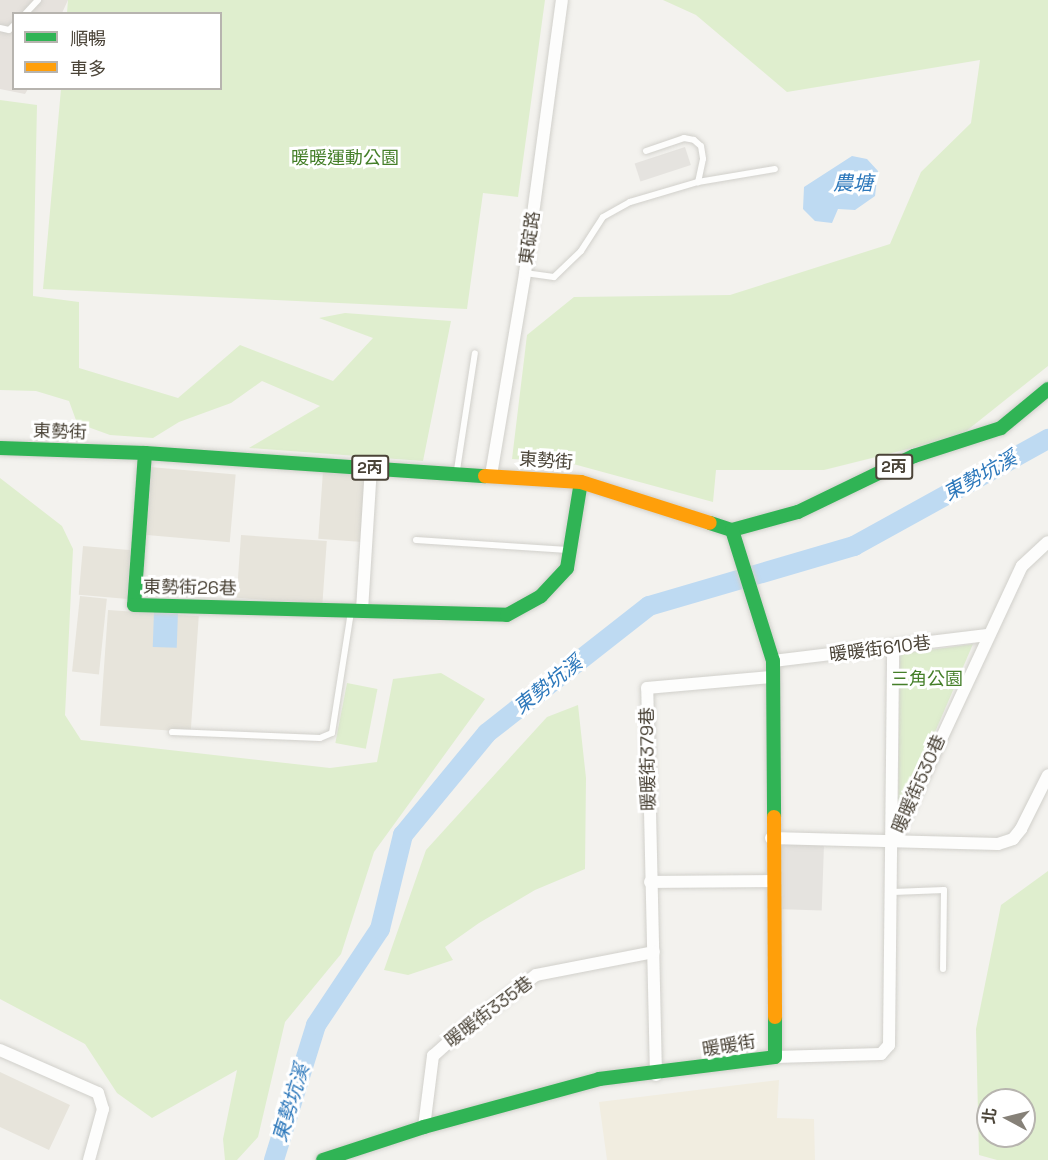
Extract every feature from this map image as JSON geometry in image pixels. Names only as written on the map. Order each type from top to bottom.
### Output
[{"type":"street","name":"東碇路","points":[[491,475],[525,273],[562,0]]},
{"type":"street","name":"2丙","points":[[732,531],[798,512],[914,456],[1001,428],[1048,389]]},
{"type":"street","name":"東勢街","points":[[0,447],[144,453],[581,482],[732,531]]},
{"type":"street","name":"東勢街26巷","points":[[144,453],[134,605],[507,615],[559,581],[567,568],[581,482]]},
{"type":"street","points":[[356,610],[371,468]]},
{"type":"street","name":"暖暖街","points":[[323,1160],[424,1127],[599,1079],[656,1075],[775,1057],[771,838],[771,677],[773,661],[759,610],[732,531]]},
{"type":"street","name":"暖暖街530巷","points":[[775,1057],[881,1054],[889,1045],[893,841],[987,635],[1022,566],[1048,542]]},
{"type":"street","name":"暖暖街610巷","points":[[773,661],[893,649],[987,635]]},
{"type":"street","points":[[893,649],[893,841]]},
{"type":"street","name":"暖暖街379巷","points":[[656,1075],[647,688],[771,677]]},
{"type":"street","points":[[771,838],[999,844],[1013,839],[1048,775]]},
{"type":"street","points":[[650,882],[772,881]]},
{"type":"street","name":"暖暖街335巷","points":[[424,1127],[433,1056],[464,1029],[536,975],[654,952]]},
{"type":"street","points":[[0,1050],[98,1093],[103,1109],[89,1160]]},
{"type":"lane","points":[[27,12],[39,0]]},
{"type":"lane","points":[[646,151],[684,138],[694,140],[701,146],[703,159],[698,182]]},
{"type":"lane","points":[[525,273],[554,277],[581,251],[603,217],[630,202],[698,182],[775,169]]},
{"type":"lane","points":[[457,473],[475,353]]},
{"type":"lane","points":[[416,540],[569,550]]},
{"type":"lane","points":[[172,732],[320,738],[332,733],[356,610]]},
{"type":"lane","points":[[893,892],[944,890],[943,969]]},
{"type":"shaded area","points":[[0,0],[68,0],[62,12],[12,12],[12,90],[27,90],[25,94],[0,89]]},
{"type":"shaded area","points":[[685,147],[691,165],[640,181],[635,163]]},
{"type":"shaded area","points":[[150,467],[236,474],[230,542],[144,535]]},
{"type":"shaded area","points":[[323,471],[367,474],[362,542],[318,539]]},
{"type":"shaded area","points":[[241,535],[327,541],[322,604],[237,598]]},
{"type":"shaded area","points":[[83,546],[135,551],[131,599],[79,595]]},
{"type":"shaded area","points":[[80,596],[107,599],[99,674],[72,672]]},
{"type":"shaded area","points":[[108,610],[199,616],[191,732],[100,726]]},
{"type":"shaded area","points":[[778,844],[824,846],[822,911],[776,909]]},
{"type":"shaded area","points":[[0,1072],[70,1105],[49,1150],[0,1127]]},
{"type":"shaded area","points":[[779,1080],[777,1118],[814,1119],[815,1160],[607,1160],[599,1102]]},
{"type":"green space","name":"暖暖運動公園","points":[[68,0],[545,0],[518,197],[483,193],[467,309],[43,289],[61,90],[222,90],[222,12],[67,12]]},
{"type":"green space","points":[[663,0],[1048,0],[1048,366],[960,436],[824,470],[716,470],[713,502],[566,462],[512,459],[527,335],[574,297],[730,295],[890,244],[921,172],[971,123],[980,60],[787,92],[696,15]]},
{"type":"green space","points":[[0,100],[37,105],[33,296],[79,302],[79,368],[178,398],[240,345],[333,381],[373,338],[319,318],[345,313],[451,321],[423,461],[249,448],[320,406],[262,381],[231,403],[179,422],[153,438],[110,435],[77,423],[69,401],[36,391],[0,390]]},
{"type":"green space","points":[[0,478],[62,526],[73,549],[65,715],[81,740],[330,768],[377,762],[393,679],[441,673],[485,699],[374,852],[341,954],[285,1022],[258,1137],[237,1160],[225,1160],[223,1139],[237,1070],[152,1118],[117,1093],[85,1044],[0,999]]},
{"type":"green space","name":"三角公園","points":[[973,644],[898,818],[900,654]]},
{"type":"green space","points":[[347,683],[377,689],[366,749],[335,743]]},
{"type":"green space","points":[[578,705],[586,778],[585,869],[535,890],[479,923],[445,947],[453,960],[408,975],[384,970],[426,850],[547,717]]},
{"type":"green space","points":[[1048,871],[1048,1160],[997,1160],[979,1155],[979,1148],[1036,1148],[1036,1088],[977,1088],[976,1029],[1001,905]]},
{"type":"water","name":"農塘","points":[[852,156],[867,159],[878,171],[875,196],[855,210],[838,209],[832,223],[815,221],[803,209],[804,187]]},
{"type":"water","points":[[154,611],[178,612],[177,648],[153,647]]},
{"type":"waterway","name":"東勢坑溪","points":[[274,1160],[316,1025],[380,929],[403,835],[487,733],[649,606],[854,546],[1048,439]]},
{"type":"traffic: fast","points":[[710,523],[732,530],[798,512],[914,456],[1001,428],[1048,389]]},
{"type":"traffic: fast","points":[[0,448],[145,453],[485,476]]},
{"type":"traffic: fast","points":[[145,453],[134,605],[507,615],[541,596],[567,568],[581,482]]},
{"type":"traffic: fast","points":[[732,530],[773,661],[774,817]]},
{"type":"traffic: fast","points":[[323,1160],[424,1127],[599,1079],[775,1057],[775,1017]]},
{"type":"traffic: slow","points":[[485,476],[581,482],[710,523]]},
{"type":"traffic: slow","points":[[774,817],[775,1017]]}]
